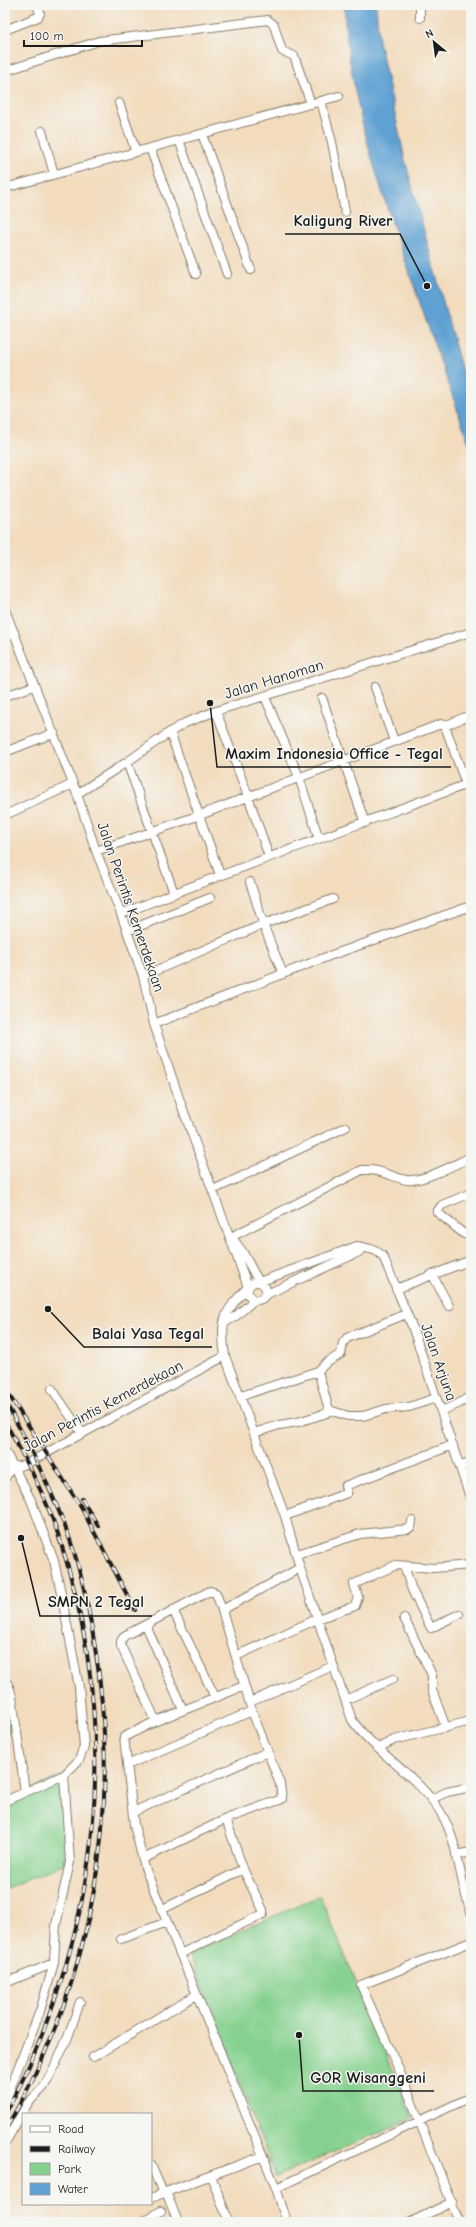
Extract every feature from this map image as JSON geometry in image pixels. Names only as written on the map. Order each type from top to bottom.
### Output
[{"type":"street","points":[[5,30],[38,17],[40,12],[37,5]]},
{"type":"street","points":[[420,5],[420,18]]},
{"type":"street","points":[[5,71],[99,42],[268,20],[274,25],[282,51],[294,56],[311,104]]},
{"type":"street","points":[[5,188],[339,96]]},
{"type":"street","points":[[321,101],[332,142],[345,212]]},
{"type":"street","points":[[119,103],[136,152]]},
{"type":"street","points":[[42,131],[54,174]]},
{"type":"street","points":[[202,134],[251,270]]},
{"type":"street","points":[[179,140],[227,274]]},
{"type":"street","points":[[150,148],[196,274]]},
{"type":"street","name":"Jalan Perintis Kemerdekaan","points":[[5,610],[77,794],[96,851],[121,914],[143,976],[154,1024],[231,1237],[248,1287],[248,1293],[254,1300]]},
{"type":"street","points":[[5,636],[14,632]]},
{"type":"street","name":"Jalan Hanoman","points":[[77,794],[186,723],[216,711],[471,632]]},
{"type":"street","points":[[5,696],[34,686]]},
{"type":"street","points":[[375,687],[394,741]]},
{"type":"street","points":[[265,697],[299,777],[319,839]]},
{"type":"street","points":[[322,698],[365,823]]},
{"type":"street","points":[[216,711],[269,857]]},
{"type":"street","points":[[96,851],[200,815],[394,741],[439,725],[445,726],[465,716]]},
{"type":"street","points":[[121,914],[220,875],[365,823],[468,783],[445,726]]},
{"type":"street","points":[[170,732],[220,875]]},
{"type":"street","points":[[5,752],[54,734]]},
{"type":"street","points":[[128,762],[174,893]]},
{"type":"street","points":[[5,815],[73,784]]},
{"type":"street","points":[[250,882],[283,974]]},
{"type":"street","points":[[127,931],[210,898]]},
{"type":"street","points":[[143,976],[264,924],[333,899]]},
{"type":"street","points":[[154,1024],[283,974],[471,906]]},
{"type":"street","points":[[213,1190],[346,1127]]},
{"type":"street","points":[[231,1237],[362,1170],[373,1170],[408,1180],[422,1177],[471,1157]]},
{"type":"street","points":[[471,1193],[455,1198],[442,1205],[437,1212],[464,1234],[471,1236]]},
{"type":"street","name":"Jalan Perintis Kemerdekaan","points":[[231,1237],[242,1251],[259,1282],[266,1288],[265,1295]]},
{"type":"street","points":[[224,1323],[236,1316],[254,1300],[259,1300],[265,1295],[359,1252],[363,1248],[357,1246],[259,1282],[252,1283],[230,1306],[226,1313],[224,1323],[222,1338],[225,1356],[285,1516],[300,1568],[352,1720],[359,1730],[378,1748],[406,1771],[431,1799],[448,1825],[471,1912]]},
{"type":"street","name":"Jalan Arjuna","points":[[363,1248],[375,1250],[383,1256],[406,1314],[441,1411],[471,1500]]},
{"type":"street","points":[[396,1289],[471,1260]]},
{"type":"street","points":[[432,1274],[449,1306]]},
{"type":"street","points":[[241,1396],[318,1371],[326,1363],[341,1354],[343,1343],[347,1338],[406,1314]]},
{"type":"street","name":"Jalan Perintis Kemerdekaan","points":[[9,1466],[28,1463],[225,1356]]},
{"type":"street","points":[[318,1371],[329,1410]]},
{"type":"street","points":[[52,1389],[82,1433]]},
{"type":"street","points":[[441,1411],[458,1404],[471,1396]]},
{"type":"street","points":[[329,1410],[348,1416],[363,1416],[386,1409],[409,1407],[436,1398]]},
{"type":"street","points":[[254,1433],[278,1424],[322,1415],[329,1410]]},
{"type":"street","points":[[285,1516],[347,1493],[345,1486],[453,1445]]},
{"type":"street","points":[[5,1451],[9,1466],[31,1500],[54,1562],[79,1687],[84,1747],[76,1764],[64,1775],[5,1801]]},
{"type":"street","points":[[460,1466],[471,1463]]},
{"type":"street","points":[[5,1478],[9,1466]]},
{"type":"street","points":[[297,1554],[360,1534],[408,1529],[411,1527],[412,1521]]},
{"type":"street","points":[[236,1656],[317,1619],[355,1606],[358,1597],[354,1584],[386,1568],[396,1565],[433,1568],[471,1565]]},
{"type":"street","points":[[404,1566],[412,1590],[431,1628],[459,1614]]},
{"type":"street","points":[[222,1610],[300,1568]]},
{"type":"street","points":[[143,1859],[226,1819],[282,1799],[280,1784],[252,1711],[216,1593],[210,1591],[124,1636],[121,1641],[121,1646],[156,1721]]},
{"type":"street","points":[[173,1610],[215,1698]]},
{"type":"street","points":[[404,1618],[432,1674],[432,1690],[446,1728]]},
{"type":"street","points":[[146,1624],[184,1710]]},
{"type":"street","points":[[250,1702],[333,1666]]},
{"type":"street","points":[[345,1700],[393,1679]]},
{"type":"street","points":[[8,1684],[12,1700],[25,1792]]},
{"type":"street","points":[[244,1686],[156,1721],[124,1737],[134,1825],[145,1868],[276,2188],[287,2222]]},
{"type":"street","points":[[127,1765],[252,1711]]},
{"type":"street","points":[[378,1748],[394,1740],[471,1721]]},
{"type":"street","points":[[133,1812],[267,1752]]},
{"type":"street","points":[[5,2102],[40,2012],[54,1963],[56,1925],[70,1862],[64,1775]]},
{"type":"street","points":[[431,1799],[447,1792],[471,1787]]},
{"type":"street","points":[[180,1954],[263,1914],[263,1910],[244,1870],[226,1819]]},
{"type":"street","points":[[456,1855],[471,1852]]},
{"type":"street","points":[[161,1910],[244,1870]]},
{"type":"street","points":[[121,1939],[166,1922]]},
{"type":"street","points":[[459,2222],[420,2122],[361,1985],[471,1942]]},
{"type":"street","points":[[5,1983],[54,1963]]},
{"type":"street","points":[[93,2057],[196,1995]]},
{"type":"street","points":[[22,2113],[28,2103],[43,2088],[50,2076],[68,2037],[80,2002]]},
{"type":"street","points":[[276,2188],[471,2097]]},
{"type":"street","points":[[5,2143],[22,2113]]},
{"type":"street","points":[[152,2198],[263,2156]]},
{"type":"street","points":[[152,2167],[178,2222]]},
{"type":"street","points":[[211,2176],[229,2222]]},
{"type":"street","points":[[411,2222],[452,2202]]},
{"type":"street","points":[[142,2222],[160,2211]]},
{"type":"green space","points":[[5,1697],[13,1716],[5,1739]]},
{"type":"green space","points":[[64,1775],[70,1862],[5,1889],[5,1801]]},
{"type":"green space","points":[[320,1896],[413,2118],[276,2177],[189,1953]]},
{"type":"water","points":[[344,5],[376,5],[379,41],[405,160],[471,405],[471,449],[375,170],[358,106],[347,40]]},
{"type":"railway","points":[[5,1389],[81,1507],[135,1610]]},
{"type":"railway","points":[[5,1401],[53,1496],[71,1543],[79,1570],[94,1641],[102,1704],[105,1768],[102,1831],[93,1893],[79,1955],[60,2015],[35,2073],[5,2130]]},
{"type":"railway","points":[[5,1422],[47,1505],[58,1534],[74,1591],[86,1648],[93,1706],[95,1764],[93,1821],[86,1879],[74,1936],[57,1993],[40,2039],[27,2070],[5,2113]]},
{"type":"railway","points":[[82,1499],[98,1526]]},
{"type":"place","name":"Kaligung River","points":[[427,286]]},
{"type":"place","name":"Maxim Indonesia Office - Tegal","points":[[210,703]]},
{"type":"place","name":"Balai Yasa Tegal","points":[[48,1309]]},
{"type":"place","name":"SMPN 2 Tegal","points":[[21,1538]]},
{"type":"place","name":"GOR Wisanggeni","points":[[299,2035]]}]
